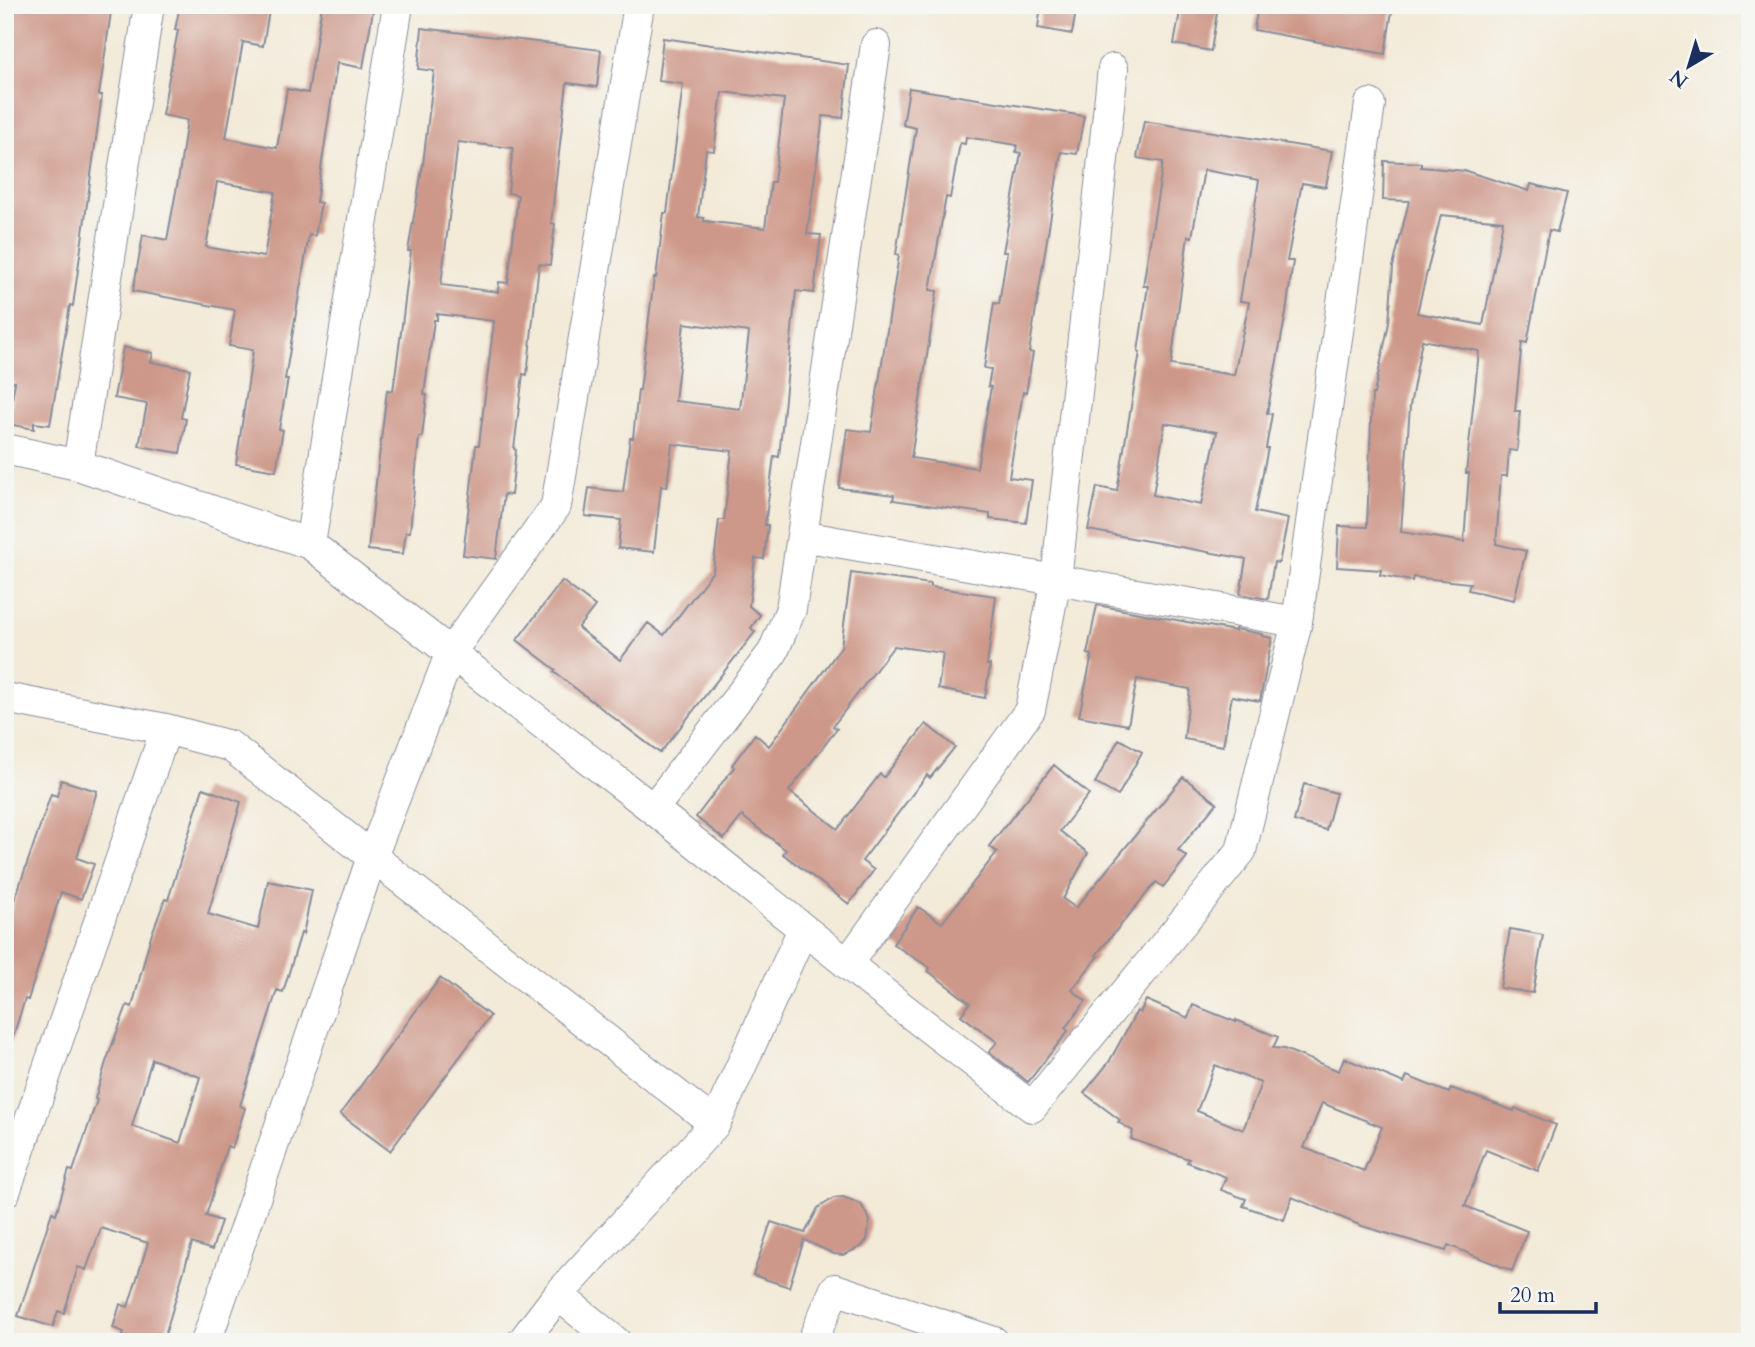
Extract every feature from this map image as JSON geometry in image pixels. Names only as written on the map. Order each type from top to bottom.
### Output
[{"type":"street","points":[[78,465],[149,5]]},
{"type":"street","points":[[310,544],[398,5]]},
{"type":"street","points":[[206,1342],[372,857],[452,652],[556,506],[639,5]]},
{"type":"street","points":[[653,809],[773,652],[791,609],[876,46]]},
{"type":"street","points":[[847,964],[1030,710],[1056,580],[1113,69]]},
{"type":"street","points":[[5,449],[78,465],[310,544],[452,652],[1032,1107],[1241,851],[1297,622],[1370,104]]},
{"type":"street","points":[[802,536],[1297,622]]},
{"type":"street","points":[[5,698],[166,729],[230,746],[715,1124]]},
{"type":"street","points":[[5,1192],[166,729]]},
{"type":"street","points":[[523,1342],[558,1295],[715,1124],[803,929]]},
{"type":"street","points":[[811,1342],[835,1289],[994,1342]]},
{"type":"street","points":[[558,1295],[616,1342]]},
{"type":"building","points":[[5,5],[112,5],[73,306],[70,305],[50,425],[34,423],[34,429],[8,424],[15,382],[5,381]]},
{"type":"building","points":[[180,5],[270,5],[263,46],[243,42],[226,138],[277,148],[287,89],[308,93],[322,5],[374,5],[363,68],[337,63],[316,202],[321,203],[315,236],[309,235],[285,379],[288,379],[279,429],[283,430],[276,471],[236,464],[253,350],[229,346],[235,310],[133,291],[143,235],[167,240],[179,175],[187,120],[162,115],[178,30],[175,30]],"holes":[[[217,182],[275,192],[264,257],[206,247]]]},
{"type":"building","points":[[1041,5],[1077,5],[1072,34],[1038,28]]},
{"type":"building","points":[[1258,5],[1355,5],[1392,11],[1385,54],[1254,30]]},
{"type":"building","points":[[1181,6],[1217,12],[1211,51],[1174,44]]},
{"type":"building","points":[[422,28],[601,50],[597,87],[567,83],[551,223],[555,224],[550,265],[539,264],[527,375],[523,374],[511,495],[504,494],[496,559],[463,555],[494,321],[437,314],[424,394],[427,395],[422,437],[419,437],[410,532],[406,532],[403,554],[368,550],[387,390],[393,391],[411,251],[408,251],[423,164],[434,71],[418,69]],"holes":[[[458,142],[513,148],[508,193],[518,195],[508,283],[499,282],[498,292],[441,285]]]},
{"type":"building","points":[[663,38],[849,65],[843,118],[823,116],[807,234],[821,235],[814,293],[796,291],[779,457],[774,456],[765,525],[768,525],[764,559],[755,558],[749,606],[760,615],[751,628],[755,632],[660,753],[554,672],[556,670],[517,640],[562,581],[595,606],[578,628],[620,660],[648,623],[664,635],[713,571],[719,520],[724,520],[732,451],[672,444],[667,487],[661,486],[654,552],[618,548],[621,520],[585,516],[589,488],[623,492],[630,438],[633,438],[654,278],[664,213],[667,213],[683,84],[658,81]],"holes":[[[722,92],[784,99],[774,182],[771,182],[765,228],[704,221],[704,218],[698,217],[706,150],[714,151]],[[684,323],[749,332],[740,409],[675,401]]]},
{"type":"building","points":[[909,88],[1084,116],[1077,154],[1061,152],[1029,352],[1033,353],[1026,393],[1023,392],[1009,477],[1032,480],[1026,523],[990,519],[990,514],[893,500],[894,495],[839,488],[847,429],[871,432],[916,128],[903,125]],"holes":[[[966,137],[1017,145],[1016,152],[1021,153],[1003,252],[1007,252],[999,304],[994,303],[984,368],[991,369],[988,386],[991,387],[977,468],[911,458],[937,291],[930,290],[946,197],[950,198],[960,143],[965,144]]]},
{"type":"building","points":[[1144,121],[1332,151],[1326,187],[1302,183],[1287,261],[1293,261],[1267,413],[1272,414],[1268,448],[1255,512],[1288,519],[1279,563],[1274,562],[1268,599],[1240,594],[1246,559],[1088,530],[1097,487],[1117,491],[1140,352],[1138,351],[1148,286],[1143,286],[1163,162],[1137,158]],"holes":[[[1204,170],[1259,180],[1240,301],[1249,302],[1234,375],[1171,365],[1188,236],[1192,237]],[[1165,423],[1217,432],[1201,505],[1153,495]]]},
{"type":"building","points":[[1384,161],[1421,163],[1421,167],[1466,171],[1529,191],[1531,184],[1567,193],[1557,232],[1549,230],[1527,343],[1522,342],[1515,411],[1520,411],[1517,451],[1509,450],[1507,476],[1501,476],[1496,544],[1526,551],[1514,600],[1468,590],[1470,583],[1413,577],[1412,581],[1380,575],[1381,570],[1337,567],[1339,526],[1367,527],[1372,394],[1389,323],[1393,267],[1409,201],[1383,200]],"holes":[[[1441,215],[1503,221],[1483,325],[1417,313]],[[1422,340],[1479,351],[1466,473],[1469,473],[1464,542],[1401,532],[1410,406]]]},
{"type":"building","points":[[123,347],[153,353],[151,362],[190,369],[181,418],[186,419],[180,453],[139,446],[147,404],[114,398]]},
{"type":"building","points":[[851,573],[996,596],[985,698],[938,689],[943,653],[894,646],[833,726],[837,729],[789,791],[838,829],[880,774],[884,777],[926,724],[955,747],[930,778],[927,775],[862,861],[874,870],[849,904],[783,854],[786,850],[742,816],[724,839],[696,817],[755,734],[769,746],[841,647]]},
{"type":"building","points":[[1097,605],[1272,638],[1260,701],[1232,696],[1223,746],[1184,739],[1190,689],[1137,679],[1128,725],[1079,716],[1092,655],[1087,654]]},
{"type":"building","points":[[1119,739],[1142,752],[1118,796],[1095,783]]},
{"type":"building","points":[[1054,765],[1089,794],[1060,831],[1088,853],[1063,899],[1076,908],[1183,777],[1217,803],[1178,850],[1187,857],[1163,887],[1156,882],[1096,955],[1098,956],[1072,990],[1086,1001],[1065,1028],[1068,1031],[1028,1082],[989,1052],[997,1042],[961,1015],[970,1003],[928,971],[930,968],[893,944],[918,907],[942,923],[997,852],[989,846]]},
{"type":"building","points":[[61,780],[97,791],[77,858],[94,864],[81,899],[61,892],[28,1000],[25,999],[11,1043],[5,1042],[5,928],[51,794],[57,796]]},
{"type":"building","points":[[1304,784],[1336,793],[1326,830],[1294,821]]},
{"type":"building","points":[[203,788],[241,802],[208,914],[258,929],[268,881],[312,890],[303,934],[301,933],[283,992],[277,990],[240,1106],[245,1108],[232,1148],[227,1146],[206,1216],[221,1221],[212,1250],[192,1243],[163,1342],[121,1342],[124,1332],[113,1328],[120,1304],[128,1307],[148,1243],[101,1228],[86,1270],[78,1267],[64,1313],[58,1311],[53,1327],[18,1316],[52,1212],[56,1214],[69,1170],[73,1171],[97,1100],[95,1099],[106,1062],[127,1005],[132,1007],[150,939],[165,899],[168,900]],"holes":[[[152,1059],[200,1077],[180,1143],[132,1126]]]},
{"type":"building","points":[[1510,929],[1543,935],[1533,993],[1500,988]]},
{"type":"building","points":[[440,978],[490,1016],[390,1151],[340,1114]]},
{"type":"building","points":[[1146,1000],[1188,1018],[1193,1005],[1278,1037],[1273,1048],[1284,1049],[1339,1071],[1344,1058],[1404,1083],[1407,1076],[1449,1093],[1451,1088],[1514,1111],[1515,1108],[1556,1125],[1538,1171],[1486,1150],[1465,1206],[1527,1231],[1512,1271],[1448,1245],[1446,1251],[1362,1226],[1292,1197],[1284,1220],[1243,1206],[1246,1199],[1221,1190],[1226,1177],[1187,1162],[1189,1159],[1131,1139],[1133,1131],[1084,1093],[1109,1062],[1137,1011],[1140,1013]],"holes":[[[1215,1065],[1261,1083],[1243,1130],[1197,1111]],[[1322,1103],[1382,1127],[1364,1171],[1304,1148]]]},
{"type":"building","points":[[843,1197],[861,1204],[870,1221],[867,1240],[861,1247],[843,1255],[834,1254],[804,1240],[789,1287],[753,1275],[771,1222],[805,1233],[818,1208],[834,1198]]}]
